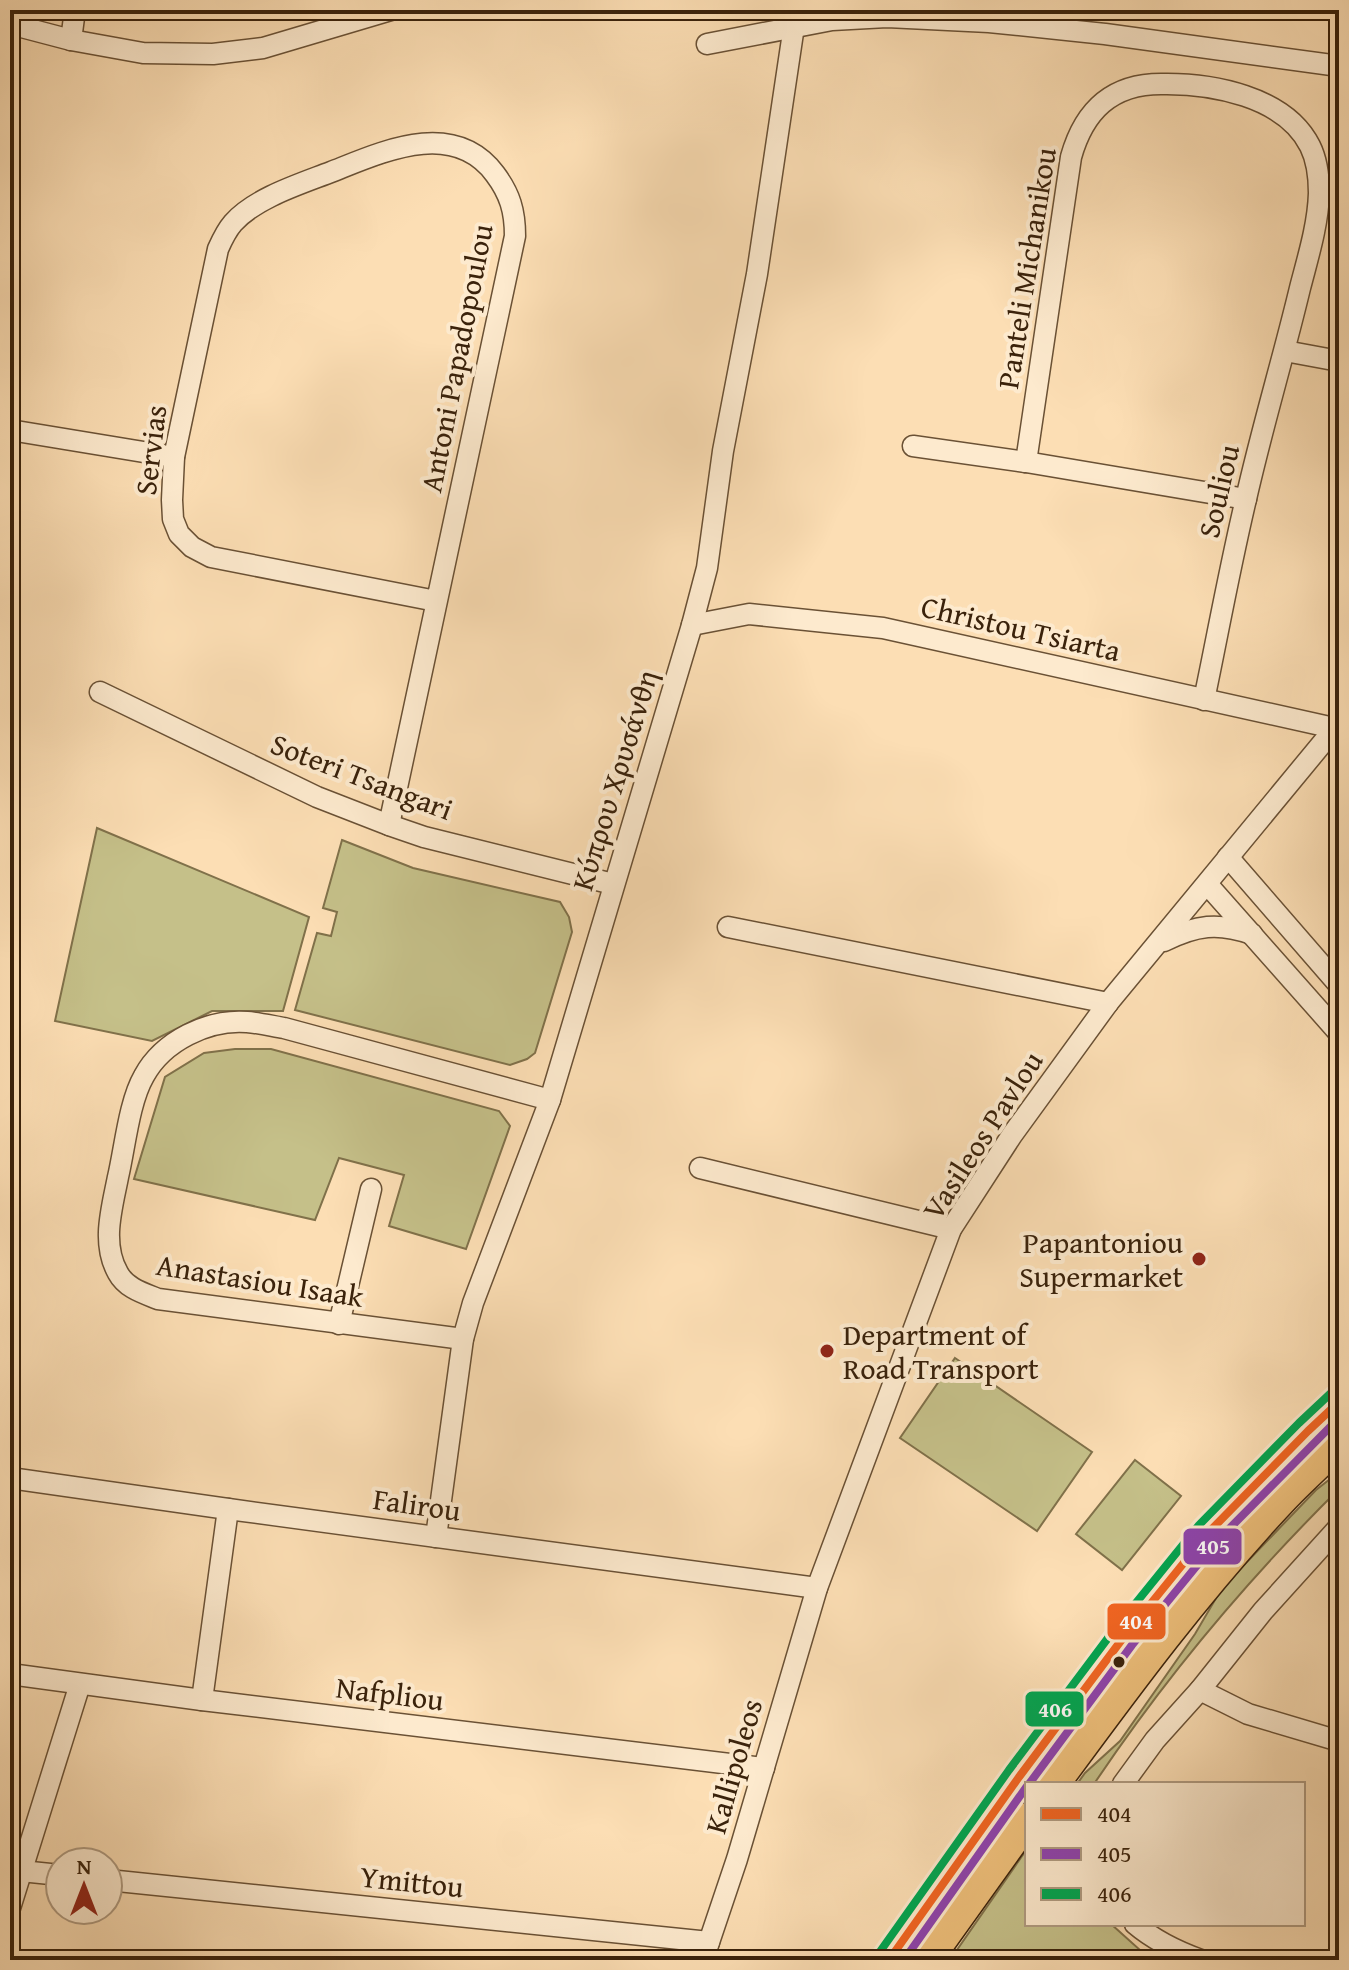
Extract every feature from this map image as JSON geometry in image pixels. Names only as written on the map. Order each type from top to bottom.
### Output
[{"type":"main road","points":[[889,1960],[1019,1777],[1123,1638],[1198,1545],[1265,1473],[1339,1402]]},
{"type":"main road","points":[[1054,1782],[1124,1687],[1225,1560],[1284,1496],[1339,1443]]},
{"type":"main road","points":[[926,1960],[1025,1822]]},
{"type":"street","points":[[71,40],[75,10]]},
{"type":"street","points":[[10,24],[71,40],[143,53],[213,54],[263,48],[391,10]]},
{"type":"street","points":[[707,44],[832,20],[887,17],[989,22],[1105,34],[1339,66]]},
{"type":"street","name":"Κύπρου Χρυσάνθη","points":[[436,1537],[463,1339],[473,1303],[550,1100],[707,568],[723,451],[757,274],[794,26]]},
{"type":"street","name":"Panteli Michanikou","points":[[1026,462],[1076,138],[1099,105],[1128,88],[1147,84],[1187,85],[1228,91],[1265,103],[1292,123],[1311,147],[1318,170],[1315,226],[1285,351]]},
{"type":"street","name":"Antoni Papadopoulou","points":[[218,249],[233,222],[267,199],[383,152],[408,145],[455,145],[487,163],[512,202],[515,236],[389,825]]},
{"type":"street","name":"Servias","points":[[218,249],[174,457],[173,519],[179,534],[192,547],[211,557],[436,601]]},
{"type":"street","points":[[1285,351],[1339,361]]},
{"type":"street","name":"Souliou","points":[[1204,700],[1246,499],[1285,351]]},
{"type":"street","points":[[10,430],[174,457]]},
{"type":"street","points":[[913,446],[1246,499]]},
{"type":"street","name":"Christou Tsiarta","points":[[692,625],[749,614],[883,628],[1204,700],[1336,726]]},
{"type":"street","name":"Soteri Tsangari","points":[[100,692],[317,797],[389,825],[424,837],[613,884]]},
{"type":"street","name":"Vasileos Pavlou","points":[[817,1588],[951,1229],[1012,1135],[1108,1003],[1336,726]]},
{"type":"street","points":[[1228,857],[1339,985]]},
{"type":"street","points":[[1207,884],[1339,1033]]},
{"type":"street","points":[[728,927],[1108,1003]]},
{"type":"street","points":[[1157,944],[1185,931],[1205,927],[1234,928],[1252,934]]},
{"type":"street","name":"Anastasiou Isaak","points":[[463,1339],[158,1299],[125,1283],[117,1273],[110,1248],[110,1219],[134,1100],[143,1076],[177,1041],[206,1027],[246,1022],[284,1028],[550,1100]]},
{"type":"street","points":[[700,1168],[951,1229]]},
{"type":"street","points":[[339,1324],[371,1189]]},
{"type":"street","name":"Falirou","points":[[10,1478],[817,1588]]},
{"type":"street","points":[[202,1700],[228,1509]]},
{"type":"street","points":[[1124,1782],[1155,1740],[1200,1690],[1263,1611],[1339,1527]]},
{"type":"street","name":"Kallipoleos","points":[[706,1951],[737,1859],[817,1588]]},
{"type":"street","name":"Nafpliou","points":[[10,1674],[764,1768]]},
{"type":"street","points":[[10,1908],[80,1684]]},
{"type":"street","points":[[1200,1690],[1248,1714],[1339,1741]]},
{"type":"street","points":[[21,1871],[44,1873]]},
{"type":"street","name":"Ymittou","points":[[124,1882],[706,1951]]},
{"type":"street","points":[[1137,1926],[1170,1948],[1201,1960]]},
{"type":"shaded area","points":[[97,828],[309,917],[283,1011],[212,1011],[152,1041],[55,1021]]},
{"type":"shaded area","points":[[342,840],[413,868],[560,902],[569,917],[572,932],[535,1053],[510,1065],[295,1010],[317,933],[331,936],[337,912],[323,908]]},
{"type":"shaded area","points":[[271,1049],[499,1111],[510,1126],[466,1249],[389,1226],[404,1175],[339,1158],[315,1220],[134,1179],[165,1077],[204,1053]]},
{"type":"shaded area","points":[[955,1358],[1092,1452],[1037,1531],[900,1438]]},
{"type":"shaded area","points":[[1135,1460],[1181,1496],[1122,1570],[1076,1534]]},
{"type":"shaded area","points":[[1339,1472],[1339,1489],[1272,1558],[1209,1630],[1149,1706],[1095,1782],[1078,1782],[1120,1741],[1195,1634],[1222,1588],[1316,1490]]},
{"type":"shaded area","points":[[1025,1852],[1025,1926],[1113,1926],[1141,1951],[1165,1960],[950,1960]]},
{"type":"transit line","name":"406","points":[[879,1953],[1009,1770],[1114,1630],[1199,1525],[1331,1393]]},
{"type":"transit line","name":"404","points":[[889,1960],[1019,1777],[1123,1638],[1208,1533],[1339,1402]]},
{"type":"transit line","name":"405","points":[[1030,1782],[1132,1645],[1217,1541],[1339,1418]]},
{"type":"transit line","name":"405","points":[[904,1960],[1025,1789]]},
{"type":"place","name":"Papantoniou Supermarket","points":[[1199,1259]]},
{"type":"place","name":"Department of Road Transport","points":[[827,1351]]}]
